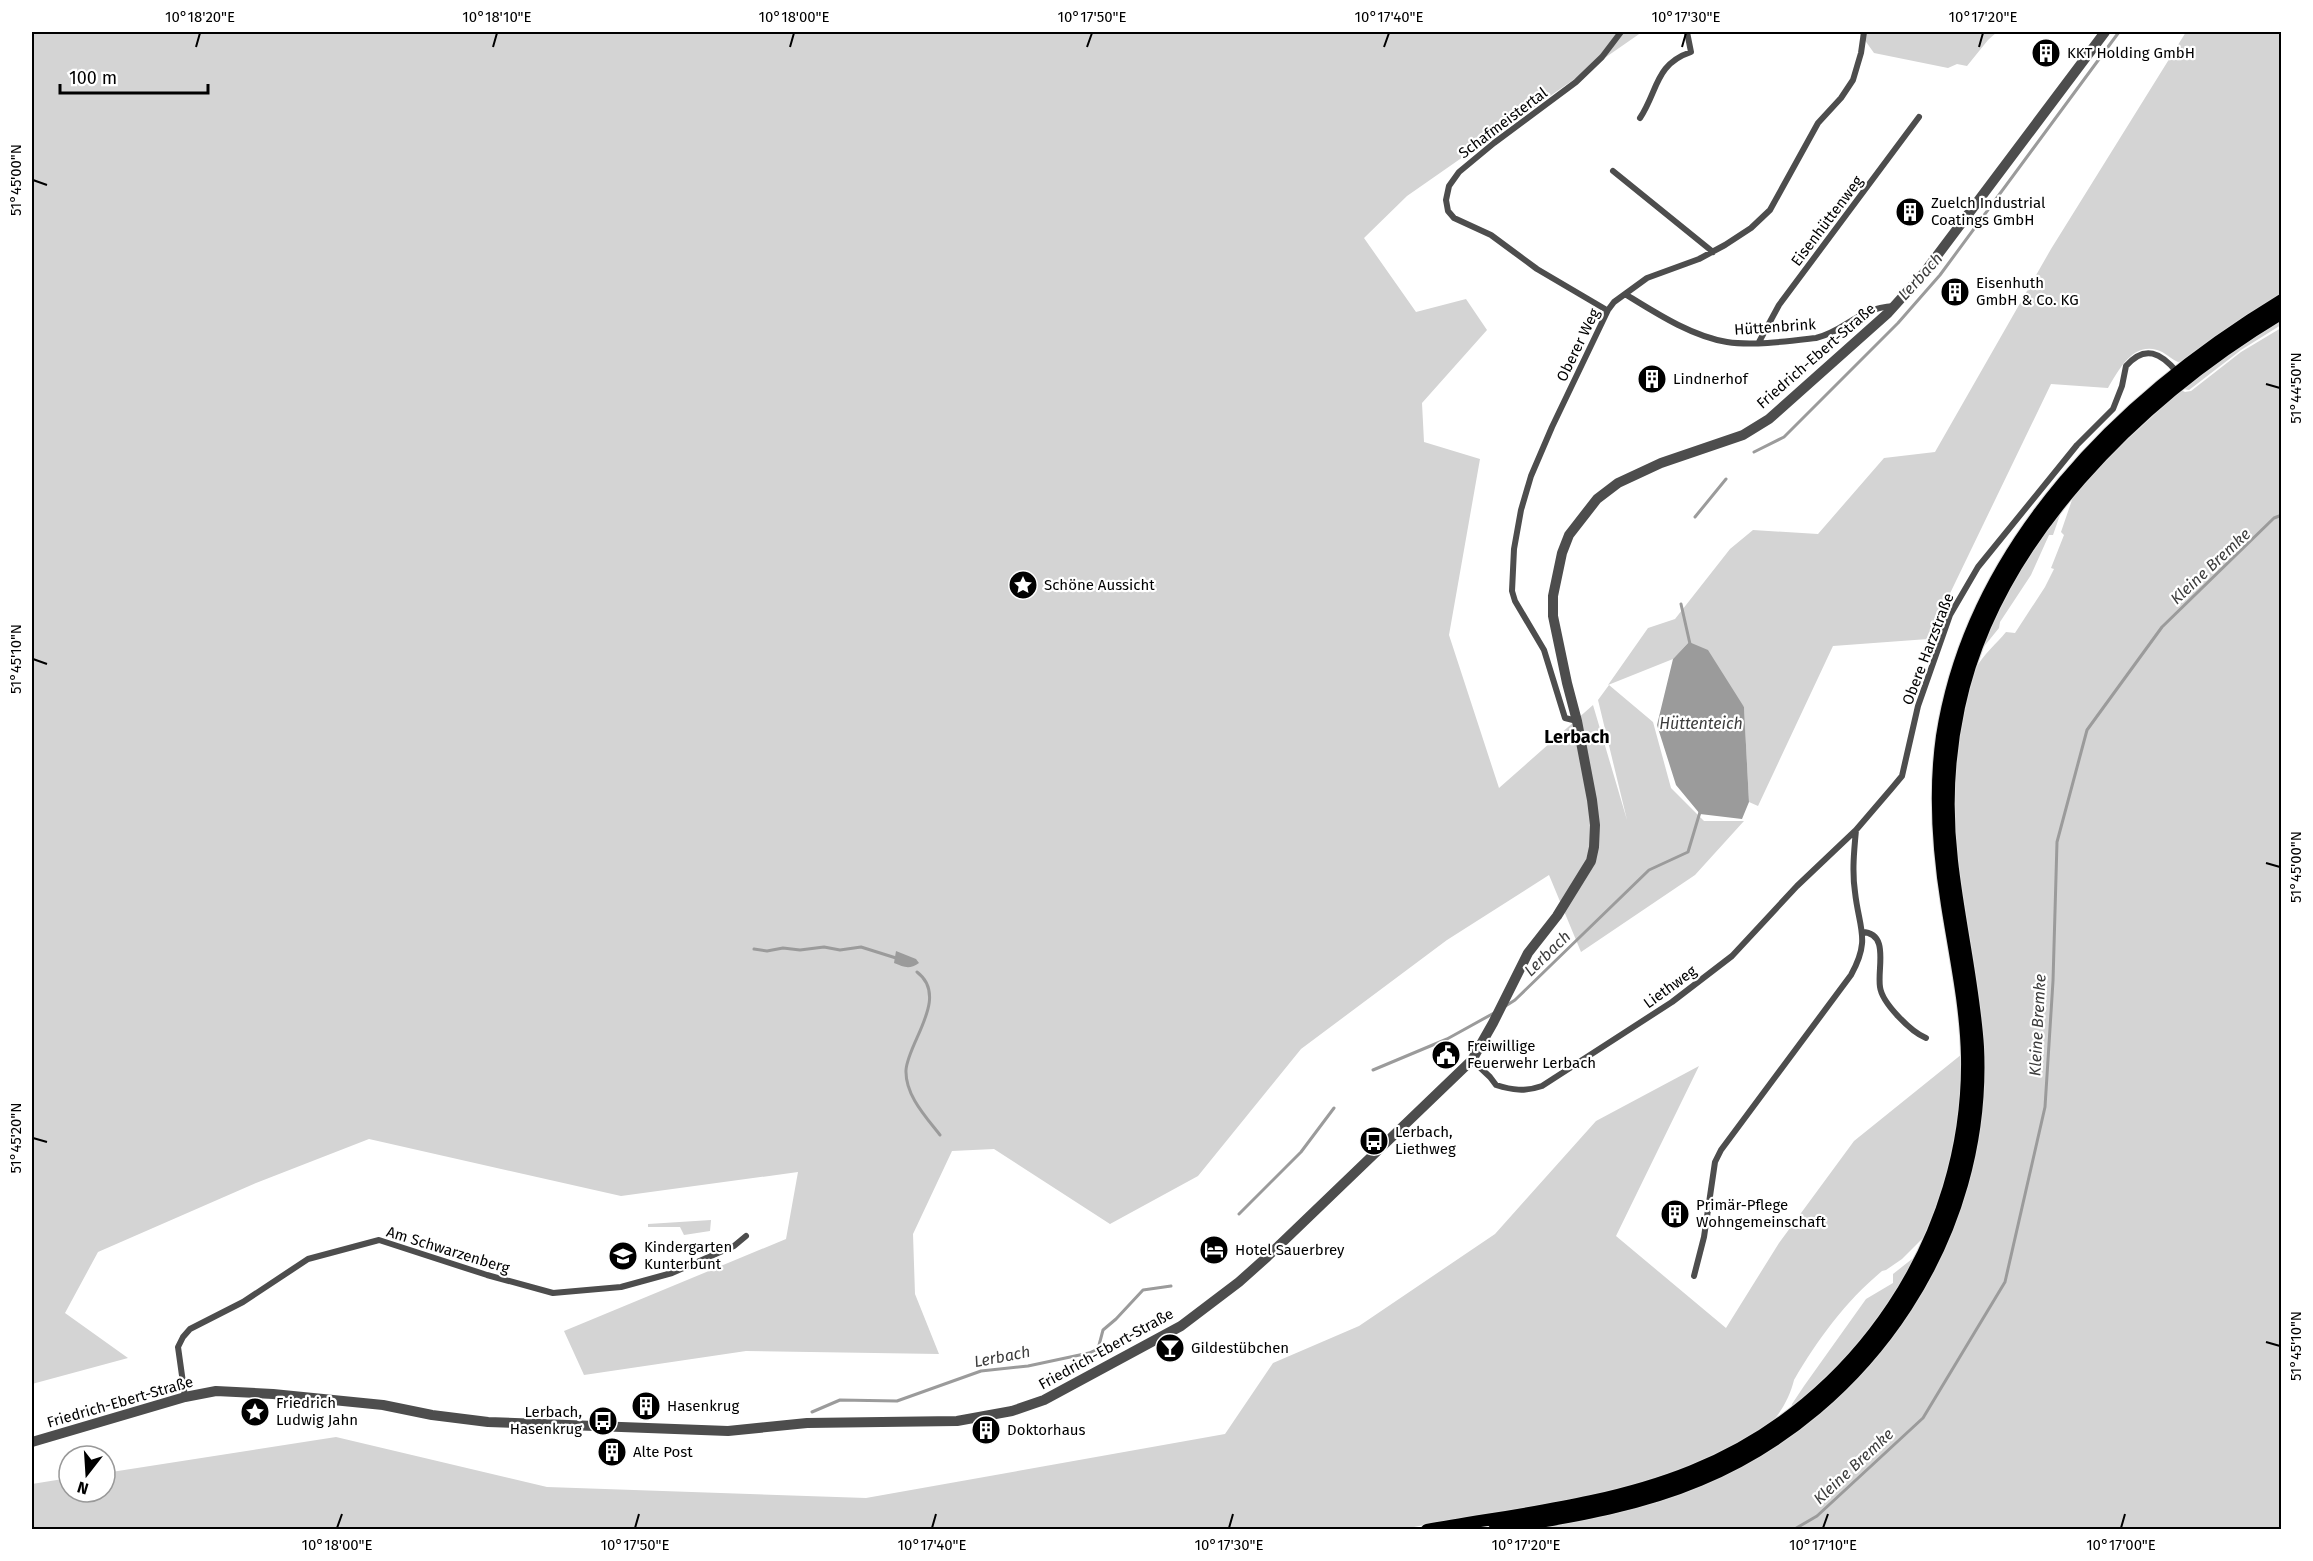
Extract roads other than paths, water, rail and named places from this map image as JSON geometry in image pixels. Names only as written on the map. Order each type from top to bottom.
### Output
[{"type":"main road","points":[[1427,1530],[1610,1497],[1668,1480],[1723,1458],[1784,1421],[1821,1391],[1858,1354],[1894,1306],[1925,1250],[1941,1212],[1955,1167],[1965,1113],[1967,1085],[1965,1026],[1941,860],[1937,814],[1941,742],[1948,705],[1973,626],[1998,574],[2045,504],[2103,440],[2177,372],[2230,333],[2282,300]]},
{"type":"main road","points":[[1494,1530],[1586,1514],[1640,1501],[1698,1481],[1743,1460],[1774,1442],[1828,1399],[1866,1361],[1903,1312],[1936,1255],[1952,1217],[1966,1169],[1976,1115],[1978,1085],[1976,1024],[1952,859],[1948,814],[1950,758],[1955,728],[1964,686],[1976,648],[1990,615],[2016,566],[2054,511],[2091,468],[2178,386],[2238,341],[2282,313]]},
{"type":"street","name":"Schafmeistertal","points":[[1605,309],[1537,268],[1491,235],[1457,220],[1448,211],[1446,200],[1449,186],[1459,172],[1576,82],[1602,57],[1621,32]]},
{"type":"street","points":[[1640,118],[1649,104],[1661,73],[1679,57],[1691,52],[1687,32]]},
{"type":"street","name":"Oberer Weg","points":[[1577,721],[1565,718],[1544,650],[1513,597],[1514,549],[1528,486],[1552,427],[1608,310],[1614,302],[1647,278],[1713,252],[1747,231],[1770,210],[1818,123],[1841,98],[1853,80],[1864,32]]},
{"type":"street","name":"Friedrich-Ebert-Straße","points":[[32,1442],[185,1397],[216,1391],[383,1405],[432,1415],[488,1422],[717,1431],[818,1423],[950,1422],[1019,1409],[1044,1400],[1181,1326],[1239,1282],[1472,1060],[1528,953],[1557,916],[1591,861],[1595,825],[1577,721],[1556,627],[1553,596],[1562,553],[1569,535],[1582,516],[1597,499],[1628,477],[1661,463],[1743,435],[1769,419],[1895,306],[1924,273],[2105,32]]},
{"type":"street","name":"Eisenhüttenweg","points":[[1759,342],[1779,304],[1919,117]]},
{"type":"street","points":[[1613,171],[1713,252]]},
{"type":"street","name":"Hüttenbrink","points":[[1625,294],[1668,318],[1712,338],[1732,342],[1821,337],[1860,314],[1878,308],[1895,306]]},
{"type":"street","name":"Obere Harzstraße","points":[[1856,830],[1902,776],[1918,706],[1950,615],[1978,567],[2077,445],[2113,409],[2122,386],[2126,366],[2131,359],[2149,353],[2157,354],[2177,372]]},
{"type":"street","points":[[1694,1276],[1704,1237],[1715,1162],[1721,1150],[1851,975],[1861,957],[1863,943],[1853,864],[1856,830]]},
{"type":"street","name":"Liethweg","points":[[1472,1060],[1496,1085],[1516,1090],[1530,1090],[1542,1086],[1672,1002],[1732,956],[1797,886],[1856,830]]},
{"type":"street","points":[[1862,932],[1870,932],[1878,939],[1880,988],[1884,1000],[1920,1036],[1926,1038]]},
{"type":"street","name":"Am Schwarzenberg","points":[[185,1397],[178,1347],[183,1336],[190,1329],[243,1302],[308,1259],[379,1240],[487,1275],[553,1293],[621,1287],[672,1273],[734,1246],[746,1236]]},
{"type":"water","name":"Hüttenteich","points":[[1689,642],[1708,650],[1744,707],[1749,802],[1742,819],[1700,814],[1676,785],[1657,725],[1673,659]]},
{"type":"water","points":[[896,951],[916,959],[919,963],[904,967],[894,963]]},
{"type":"waterway","name":"Lerbach","points":[[1754,452],[1784,437],[1898,323],[1940,275],[2119,32]]},
{"type":"waterway","name":"Lerbach","points":[[1695,517],[1726,479]]},
{"type":"waterway","name":"Kleine Bremke","points":[[1793,1530],[1817,1516],[1923,1418],[2005,1282],[2045,1107],[2053,981],[2057,842],[2087,730],[2162,627],[2274,518],[2282,515]]},
{"type":"waterway","name":"Lerbach","points":[[1681,604],[1690,644]]},
{"type":"waterway","name":"Lerbach","points":[[1504,1007],[1515,1000],[1649,870],[1688,852],[1700,812]]},
{"type":"waterway","points":[[754,949],[767,951],[783,948],[800,950],[824,947],[840,950],[861,947],[896,958]]},
{"type":"waterway","points":[[917,972],[926,982],[929,1007],[908,1059],[907,1079],[917,1105],[940,1135]]},
{"type":"waterway","name":"Lerbach","points":[[1373,1070],[1447,1039],[1494,1013]]},
{"type":"waterway","name":"Lerbach","points":[[1239,1214],[1301,1152],[1334,1108]]},
{"type":"waterway","name":"Lerbach","points":[[812,1412],[840,1400],[897,1401],[981,1371],[1028,1366],[1089,1353],[1098,1349],[1103,1330],[1143,1290],[1171,1286]]},
{"type":"place","name":"KKT Holding GmbH","points":[[2046,53]]},
{"type":"place","name":"Zuelch Industrial Coatings GmbH","points":[[1910,212]]},
{"type":"place","name":"Eisenhuth GmbH & Co. KG","points":[[1955,292]]},
{"type":"place","name":"Lindnerhof","points":[[1652,379]]},
{"type":"place","name":"Schöne Aussicht","points":[[1023,585]]},
{"type":"place","name":"Freiwillige Feuerwehr Lerbach","points":[[1446,1055]]},
{"type":"place","name":"Lerbach, Liethweg","points":[[1374,1141]]},
{"type":"place","name":"Primär-Pflege Wohngemeinschaft","points":[[1675,1214]]},
{"type":"place","name":"Hotel Sauerbrey","points":[[1214,1250]]},
{"type":"place","name":"Kindergarten Kunterbunt","points":[[623,1256]]},
{"type":"place","name":"Gildestübchen","points":[[1170,1348]]},
{"type":"place","name":"Hasenkrug","points":[[646,1406]]},
{"type":"place","name":"Friedrich Ludwig Jahn","points":[[255,1412]]},
{"type":"place","name":"Lerbach, Hasenkrug","points":[[603,1421]]},
{"type":"place","name":"Doktorhaus","points":[[986,1430]]},
{"type":"place","name":"Alte Post","points":[[612,1452]]},
{"type":"district","name":"Lerbach","points":[[1577,737]]}]
